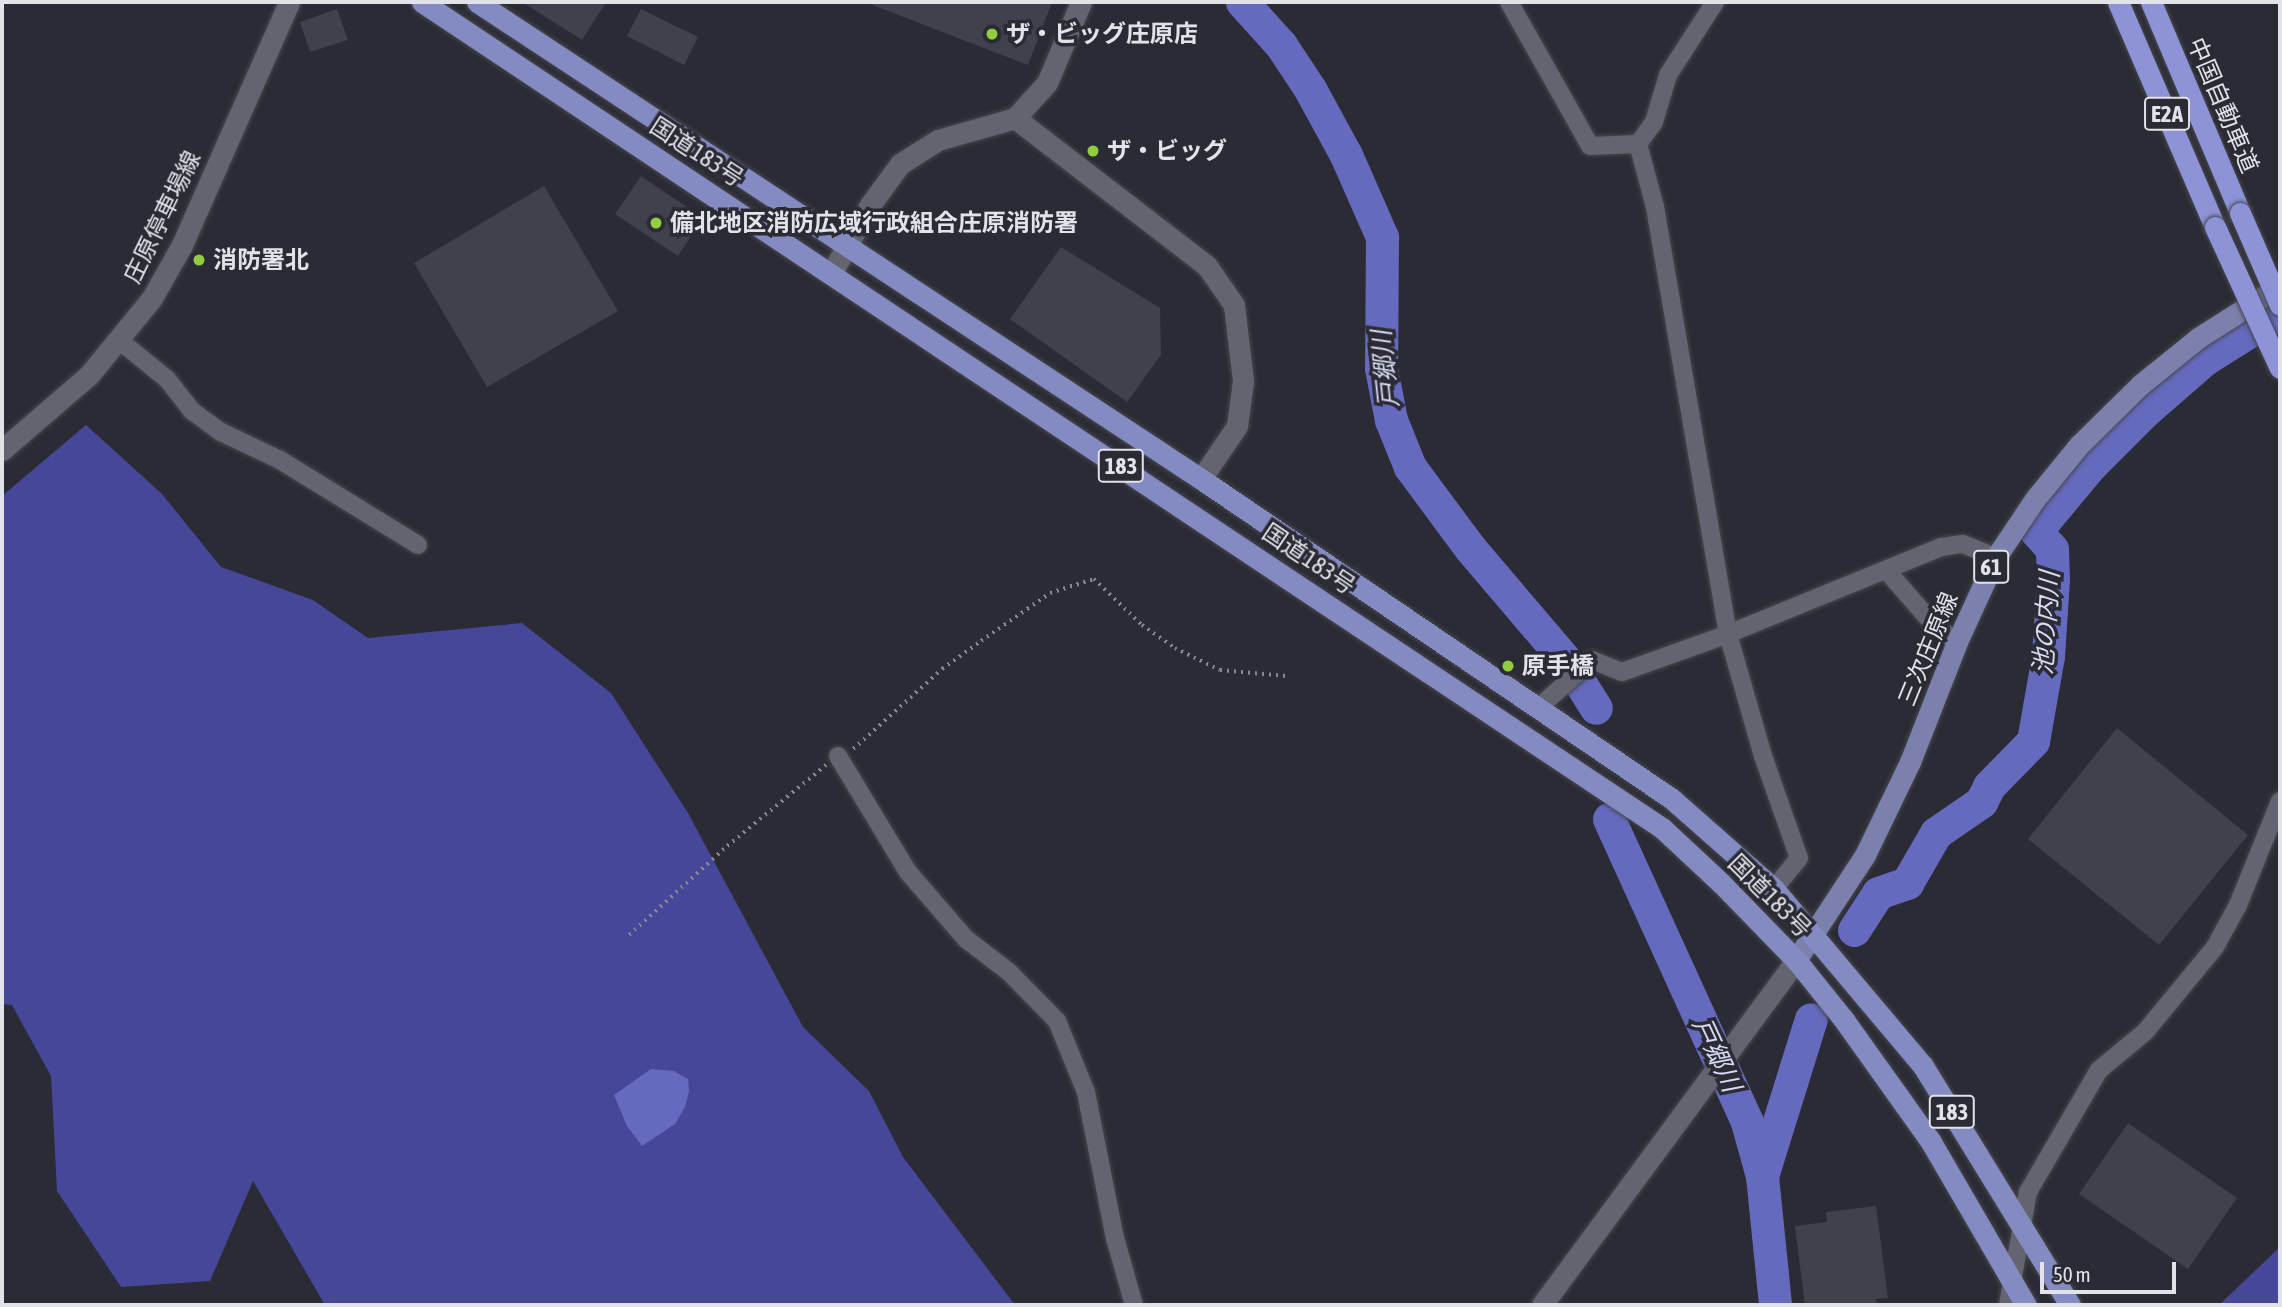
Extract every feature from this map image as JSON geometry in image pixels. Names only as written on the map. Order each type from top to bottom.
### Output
[{"type":"highway","name":"国道183号","points":[[422,2],[832,272],[1662,828],[1721,883],[1796,960],[1931,1142],[2026,1305]]},
{"type":"highway","name":"国道183号","points":[[477,2],[1200,479],[1672,799],[1774,889],[1814,933],[1923,1066],[2070,1305]]},
{"type":"highway","name":"E2A","points":[[2118,2],[2280,368]]},
{"type":"highway","name":"中国自動車道","points":[[2151,2],[2280,304]]},
{"type":"main road","name":"三次庄原線","points":[[1796,960],[1865,855],[1910,762],[1957,642],[1996,557],[2035,499],[2079,445],[2140,385],[2198,338],[2280,286]]},
{"type":"street","name":"庄原停車場線","points":[[2,450],[89,375],[120,341],[152,298],[183,245],[289,2]]},
{"type":"street","points":[[832,272],[870,205],[900,164],[938,140],[1015,118],[1047,83],[1081,2]]},
{"type":"street","points":[[1509,2],[1590,146],[1638,144]]},
{"type":"street","points":[[1638,144],[1654,122],[1668,75],[1715,2]]},
{"type":"street","points":[[1015,118],[1207,266],[1234,305],[1243,382],[1237,426],[1200,479]]},
{"type":"street","points":[[1638,144],[1655,207],[1728,634],[1763,755],[1799,858],[1774,889]]},
{"type":"street","points":[[120,341],[167,379],[192,411],[220,432],[280,460],[418,545]]},
{"type":"street","points":[[1538,708],[1592,660],[1622,672],[1728,634],[1941,547],[1963,544],[1996,557]]},
{"type":"street","points":[[1887,571],[1935,626],[1957,642]]},
{"type":"street","points":[[838,756],[908,872],[966,939],[1009,972],[1056,1021],[1086,1092],[1115,1238],[1134,1305]]},
{"type":"street","points":[[2008,1305],[2028,1192],[2099,1070],[2145,1032],[2215,947],[2238,905],[2280,801]]},
{"type":"street","points":[[1542,1305],[1796,960]]},
{"type":"path","points":[[628,935],[727,846],[838,756],[851,751],[942,669],[1050,593],[1094,579],[1142,625],[1175,648],[1220,670],[1287,676]]},
{"type":"shaded area","points":[[86,425],[162,494],[221,567],[313,600],[368,638],[522,623],[611,693],[688,813],[803,1027],[869,1091],[903,1157],[1015,1305],[325,1305],[253,1181],[210,1281],[121,1287],[57,1191],[51,1076],[12,1005],[2,1004],[2,496]]},
{"type":"shaded area","points":[[651,1069],[674,1071],[688,1079],[689,1091],[685,1107],[675,1124],[642,1146],[627,1126],[614,1095]]},
{"type":"shaded area","points":[[2280,1247],[2280,1305],[2219,1305]]},
{"type":"building","points":[[522,2],[606,2],[582,40]]},
{"type":"building","name":"ザ・ビッグ庄原店","points":[[865,2],[1052,2],[1028,65]]},
{"type":"building","points":[[337,9],[348,40],[310,52],[300,22]]},
{"type":"building","points":[[641,9],[698,37],[684,65],[627,36]]},
{"type":"building","points":[[641,176],[703,218],[678,256],[615,214]]},
{"type":"building","points":[[544,186],[618,311],[487,387],[414,263]]},
{"type":"building","points":[[1061,247],[1160,308],[1161,355],[1127,402],[1010,319]]},
{"type":"building","points":[[2117,728],[2248,835],[2159,945],[2028,839]]},
{"type":"building","points":[[2128,1123],[2237,1198],[2188,1269],[2079,1194]]},
{"type":"building","points":[[1876,1206],[1888,1298],[1876,1299],[1877,1305],[1805,1305],[1795,1226],[1827,1222],[1826,1212]]},
{"type":"waterway","name":"戸郷川","points":[[1242,2],[1281,45],[1310,89],[1346,155],[1382,237],[1381,368],[1391,420],[1410,467],[1470,548],[1567,662],[1596,708]]},
{"type":"waterway","name":"池の内川","points":[[1854,930],[1878,893],[1907,883],[1936,833],[1981,802],[1989,786],[2033,741],[2048,656],[2053,579],[2052,549],[2036,531],[2090,466],[2144,412],[2205,359],[2280,312]]},
{"type":"waterway","name":"戸郷川","points":[[1609,819],[1747,1122],[1762,1176],[1775,1305]]},
{"type":"waterway","name":"池の内川","points":[[1762,1176],[1811,1019]]},
{"type":"place","name":"ザ・ビッグ庄原店","points":[[992,34]]},
{"type":"place","name":"ザ・ビッグ","points":[[1093,151]]},
{"type":"place","name":"備北地区消防広域行政組合庄原消防署","points":[[656,223]]},
{"type":"place","name":"消防署北","points":[[199,260]]},
{"type":"place","name":"原手橋","points":[[1508,666]]}]
